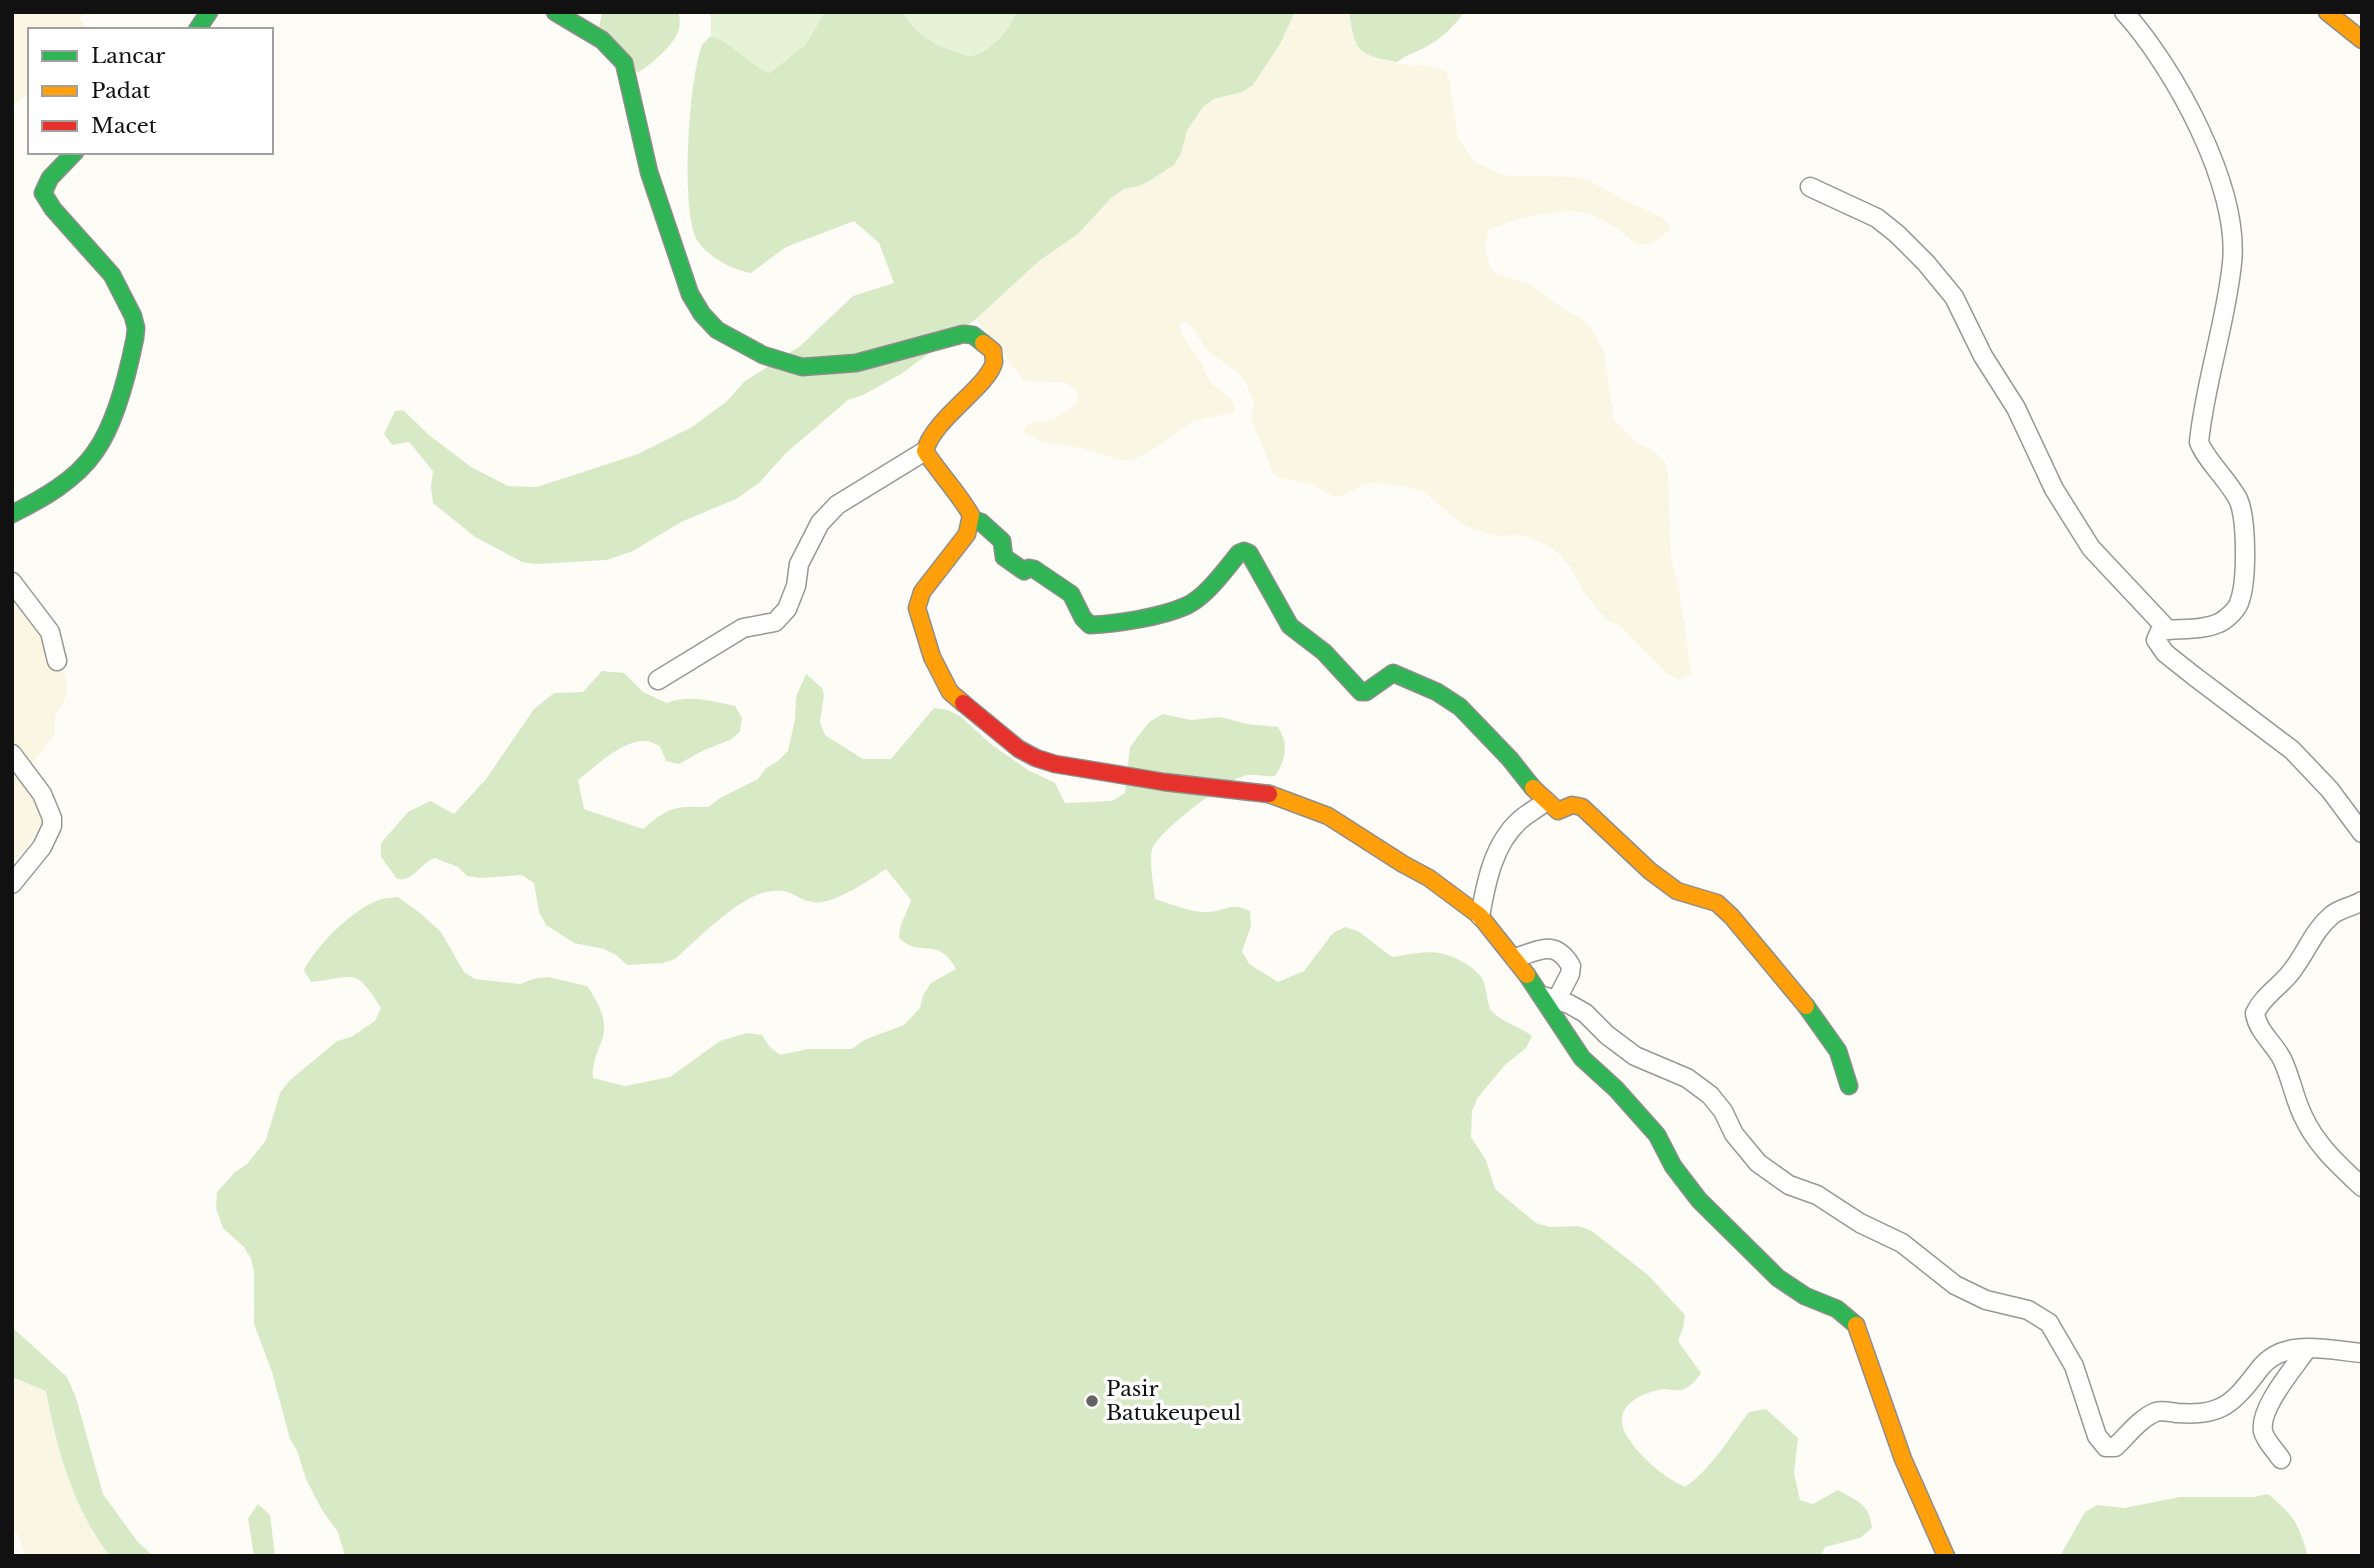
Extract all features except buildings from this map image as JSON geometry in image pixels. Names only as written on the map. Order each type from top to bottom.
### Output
[{"type":"street","points":[[198,28],[209,12]]},
{"type":"street","points":[[555,12],[601,39],[616,51],[624,64],[649,172],[690,294],[702,314],[717,330],[763,355],[802,367],[856,363],[963,334],[973,335],[993,351],[994,362],[989,373],[941,423],[925,451],[837,505],[820,523],[799,564],[796,586],[787,609],[775,622],[743,628],[658,680]]},
{"type":"street","points":[[2124,12],[2169,75],[2200,127],[2231,226],[2232,266],[2199,442],[2226,480],[2243,514],[2245,527],[2241,600],[2231,614],[2218,623],[2160,631],[2156,640],[2165,653],[2292,750],[2330,790],[2362,832]]},
{"type":"street","points":[[2327,12],[2362,40]]},
{"type":"street","points":[[12,514],[34,503],[69,478],[95,453],[104,437],[136,339],[135,321],[112,275],[51,206],[43,193],[43,187],[48,180],[73,154]]},
{"type":"street","points":[[1810,187],[1877,218],[1926,263],[1954,297],[1983,356],[2016,408],[2054,489],[2091,548],[2168,629]]},
{"type":"street","points":[[925,451],[938,472],[965,504],[971,519],[967,534],[922,592],[917,608],[932,657],[950,692],[1019,749],[1036,758],[1055,764],[1164,782],[1274,795],[1328,816],[1429,878],[1480,916],[1549,998],[1581,1058],[1616,1090],[1657,1135],[1673,1166],[1699,1200],[1778,1278],[1804,1296],[1838,1308],[1857,1326],[1903,1459],[1946,1556]]},
{"type":"street","points":[[971,519],[981,522],[1002,541],[1003,554],[1012,563],[1024,571],[1034,569],[1071,594],[1083,618],[1090,625],[1122,622],[1187,606],[1214,584],[1239,553],[1249,553],[1290,626],[1324,652],[1361,692],[1366,692],[1393,673],[1444,696],[1488,736],[1541,797],[1558,811],[1572,805],[1582,807],[1650,871],[1677,891],[1717,903],[1806,1005],[1838,1051],[1849,1086]]},
{"type":"street","points":[[12,582],[50,632],[57,661]]},
{"type":"street","points":[[12,754],[42,794],[52,818],[52,826],[42,847],[12,884]]},
{"type":"street","points":[[1480,916],[1489,871],[1502,845],[1521,818],[1546,801]]},
{"type":"street","points":[[2362,901],[2335,913],[2323,923],[2294,969],[2264,998],[2255,1013],[2260,1028],[2281,1055],[2308,1126],[2320,1145],[2362,1187]]},
{"type":"street","points":[[1515,958],[1549,948],[1556,949],[1567,960],[1571,966],[1570,974],[1549,998]]},
{"type":"street","points":[[1549,998],[1569,1004],[1585,1013],[1607,1035],[1635,1056],[1687,1078],[1710,1095],[1723,1111],[1734,1134],[1758,1163],[1789,1185],[1817,1195],[1860,1223],[1902,1243],[1955,1285],[1986,1300],[2028,1310],[2049,1324],[2074,1366],[2097,1436],[2106,1447],[2115,1447],[2148,1416],[2159,1411],[2193,1414],[2209,1412],[2225,1405],[2241,1392],[2269,1358],[2289,1349],[2362,1353]]},
{"type":"street","points":[[2281,1459],[2263,1434],[2263,1422],[2266,1410],[2307,1349]]},
{"type":"shaded area","points":[[12,12],[86,12],[79,19],[88,28],[28,28],[28,92],[12,108]]},
{"type":"shaded area","points":[[1295,12],[1349,12],[1353,37],[1370,57],[1446,71],[1458,138],[1474,161],[1503,175],[1576,177],[1590,181],[1662,217],[1671,228],[1650,244],[1636,244],[1615,227],[1589,213],[1563,211],[1525,217],[1488,230],[1485,251],[1492,270],[1497,274],[1529,284],[1580,317],[1590,327],[1604,352],[1614,420],[1640,445],[1653,450],[1664,460],[1668,473],[1671,559],[1679,587],[1691,674],[1679,680],[1667,674],[1620,626],[1607,621],[1583,592],[1570,567],[1558,553],[1546,545],[1523,535],[1496,536],[1464,526],[1424,492],[1410,488],[1385,483],[1365,484],[1340,497],[1311,484],[1279,478],[1274,474],[1255,429],[1251,417],[1254,403],[1246,383],[1235,370],[1207,351],[1190,324],[1184,322],[1180,326],[1181,333],[1202,364],[1210,382],[1231,399],[1234,412],[1191,422],[1157,447],[1133,460],[1119,460],[1081,448],[1042,442],[1024,433],[1026,426],[1053,420],[1076,404],[1079,398],[1076,391],[1065,382],[1024,381],[976,319],[1039,261],[1078,234],[1112,197],[1124,189],[1151,180],[1174,165],[1181,154],[1187,130],[1203,106],[1214,99],[1242,92],[1253,85],[1280,45]]},
{"type":"shaded area","points":[[12,588],[61,667],[67,682],[67,695],[55,716],[55,734],[22,775],[44,819],[36,835],[12,864]]},
{"type":"shaded area","points":[[12,1377],[46,1391],[93,1534],[110,1556],[25,1556],[19,1536],[12,1527]]},
{"type":"green space","points":[[602,12],[678,12],[680,21],[668,47],[638,73],[599,28]]},
{"type":"green space","points":[[709,12],[825,12],[805,45],[770,73],[727,43],[711,36]]},
{"type":"green space","points":[[825,12],[903,12],[918,32],[931,41],[969,56],[977,55],[998,40],[1016,12],[1295,12],[1280,44],[1253,85],[1242,92],[1214,99],[1203,107],[1187,130],[1181,154],[1174,165],[1151,180],[1124,189],[1112,197],[1078,234],[1039,261],[976,319],[901,374],[863,395],[848,400],[786,453],[759,483],[736,499],[681,522],[633,551],[607,560],[535,564],[522,562],[475,537],[433,503],[433,471],[409,442],[392,445],[384,434],[395,411],[403,410],[429,435],[471,467],[508,486],[537,487],[638,454],[692,427],[726,402],[745,381],[799,347],[853,296],[894,283],[879,243],[854,221],[786,247],[751,273],[729,266],[707,252],[697,240],[692,225],[688,146],[693,88],[702,45],[711,36],[719,39],[770,73],[805,45]]},
{"type":"green space","points":[[903,12],[1016,12],[998,40],[977,55],[969,56],[931,41],[918,32]]},
{"type":"green space","points":[[1349,12],[1464,12],[1440,38],[1397,62],[1373,57],[1360,49],[1353,36]]},
{"type":"green space","points":[[602,671],[624,673],[643,692],[667,703],[684,699],[718,702],[735,706],[742,718],[740,732],[730,740],[679,764],[666,761],[660,746],[647,741],[636,742],[618,749],[578,780],[584,809],[643,829],[672,809],[708,807],[758,779],[766,768],[778,761],[788,751],[795,719],[796,697],[806,674],[822,688],[824,695],[820,722],[825,735],[863,759],[891,759],[934,708],[948,710],[960,716],[992,745],[1028,770],[1055,783],[1065,803],[1112,801],[1125,793],[1130,747],[1149,722],[1163,714],[1191,720],[1220,717],[1247,724],[1278,727],[1284,740],[1285,752],[1275,776],[1248,775],[1226,785],[1180,819],[1157,842],[1151,855],[1155,899],[1200,912],[1232,907],[1250,911],[1251,926],[1242,951],[1249,964],[1278,982],[1304,971],[1333,933],[1345,927],[1358,931],[1392,957],[1419,953],[1443,954],[1475,970],[1484,982],[1491,1010],[1532,1036],[1526,1048],[1505,1065],[1478,1097],[1472,1111],[1471,1137],[1486,1160],[1495,1189],[1536,1223],[1550,1227],[1578,1226],[1592,1231],[1648,1275],[1685,1315],[1678,1341],[1701,1373],[1684,1389],[1654,1391],[1629,1404],[1622,1419],[1628,1438],[1653,1466],[1685,1487],[1712,1462],[1749,1412],[1766,1409],[1798,1438],[1794,1473],[1800,1500],[1813,1504],[1838,1490],[1865,1508],[1869,1513],[1872,1528],[1860,1538],[1825,1547],[1821,1556],[345,1556],[338,1532],[322,1510],[306,1479],[290,1439],[272,1372],[254,1324],[254,1272],[251,1259],[244,1247],[223,1228],[216,1208],[217,1192],[235,1172],[247,1164],[266,1140],[280,1093],[289,1081],[337,1041],[351,1037],[375,1021],[381,1008],[365,986],[353,977],[311,982],[304,970],[335,930],[366,906],[381,899],[398,897],[441,932],[464,972],[475,979],[520,984],[548,977],[587,986],[598,1005],[604,1026],[594,1063],[593,1078],[625,1086],[670,1077],[720,1041],[747,1033],[762,1035],[769,1046],[780,1055],[808,1049],[852,1049],[864,1040],[904,1025],[920,1008],[923,995],[931,983],[956,969],[943,953],[915,947],[899,938],[911,900],[886,869],[830,900],[812,902],[781,891],[755,896],[718,920],[675,959],[663,963],[627,965],[604,949],[574,943],[546,925],[539,912],[534,883],[522,875],[481,878],[467,876],[458,867],[435,858],[408,878],[397,879],[381,857],[381,843],[408,812],[430,801],[454,814],[486,779],[534,709],[554,693],[583,692]]},
{"type":"green space","points":[[12,1327],[67,1377],[76,1398],[103,1494],[137,1541],[153,1556],[110,1556],[97,1538],[68,1478],[46,1391],[12,1377]]},
{"type":"green space","points":[[2268,1494],[2294,1521],[2308,1556],[2060,1556],[2085,1512],[2097,1505],[2124,1508],[2180,1497],[2253,1497]]},
{"type":"green space","points":[[258,1504],[270,1515],[275,1556],[254,1556],[248,1518]]},
{"type":"traffic: fast","points":[[198,28],[209,12]]},
{"type":"traffic: fast","points":[[555,12],[602,40],[624,63],[649,172],[690,294],[702,314],[717,330],[763,355],[802,367],[856,363],[963,334],[973,335],[983,343]]},
{"type":"traffic: fast","points":[[12,514],[68,480],[95,452],[115,412],[135,338],[133,316],[112,275],[53,209],[43,193],[50,178],[73,154]]},
{"type":"traffic: fast","points":[[971,519],[981,522],[1002,541],[1004,557],[1024,571],[1034,569],[1071,594],[1083,618],[1090,625],[1139,619],[1186,606],[1208,590],[1239,553],[1249,553],[1290,626],[1324,652],[1361,692],[1366,692],[1393,673],[1437,692],[1460,707],[1510,759],[1533,788]]},
{"type":"traffic: fast","points":[[1527,975],[1582,1058],[1616,1089],[1657,1135],[1673,1166],[1699,1200],[1778,1278],[1805,1296],[1837,1309],[1856,1325]]},
{"type":"traffic: fast","points":[[1806,1006],[1838,1051],[1849,1086]]},
{"type":"traffic: slow","points":[[2327,12],[2362,40]]},
{"type":"traffic: slow","points":[[963,703],[950,692],[932,657],[917,608],[922,592],[967,534],[971,515],[925,451],[938,427],[990,371],[994,362],[993,351],[983,343]]},
{"type":"traffic: slow","points":[[1533,788],[1558,811],[1572,805],[1582,807],[1650,871],[1677,891],[1717,903],[1732,917],[1806,1006]]},
{"type":"traffic: slow","points":[[1269,794],[1328,816],[1429,878],[1480,916],[1527,975]]},
{"type":"traffic: slow","points":[[1856,1325],[1903,1459],[1946,1556]]},
{"type":"traffic: jam","points":[[963,703],[1019,749],[1055,764],[1164,782],[1269,794]]},
{"type":"place","name":"Pasir Batukeupeul","points":[[1092,1401]]}]
